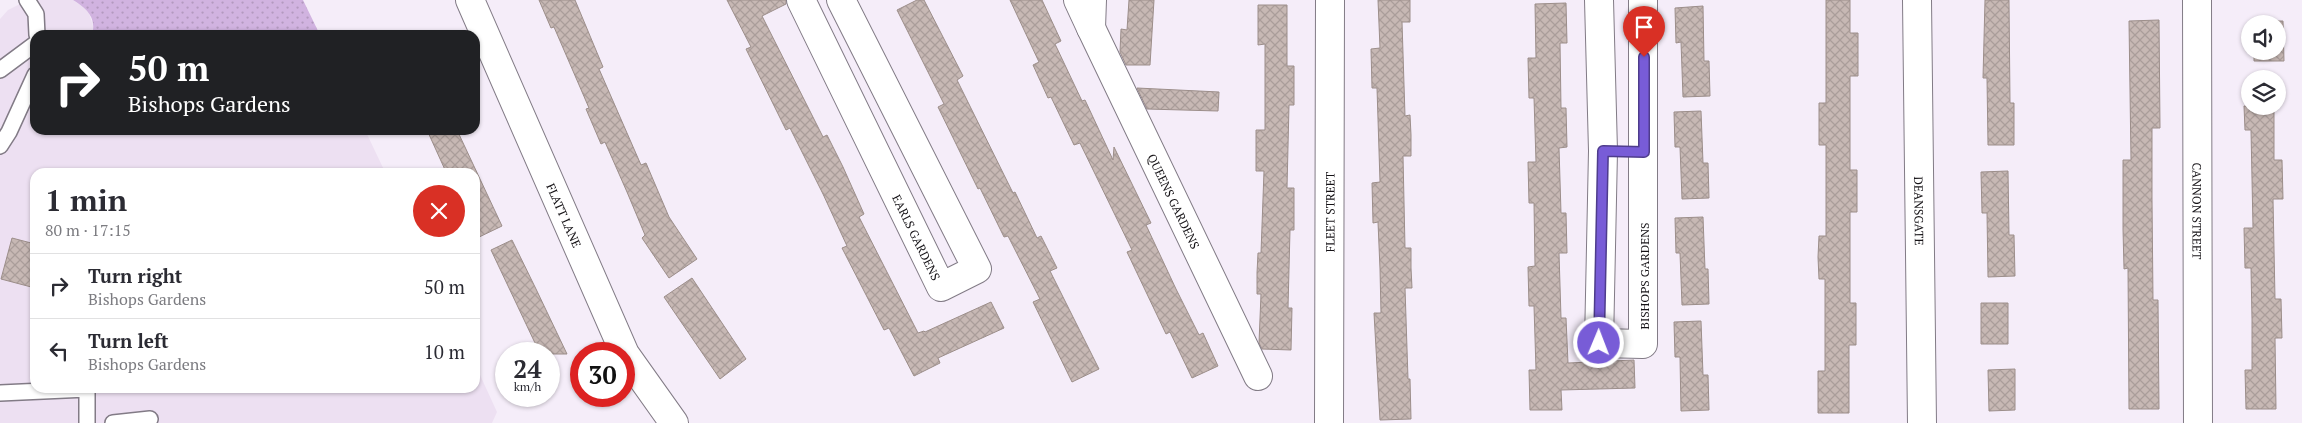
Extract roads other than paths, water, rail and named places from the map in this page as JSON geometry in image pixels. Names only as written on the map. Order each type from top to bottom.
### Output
[{"type":"street","name":"FLATT LANE","points":[[470,0],[625,354],[674,423]]},
{"type":"street","name":"EARLS GARDENS","points":[[801,0],[941,287],[976,269],[841,0]]},
{"type":"street","name":"QUEENS GARDENS","points":[[1078,0],[1258,376]]},
{"type":"street","name":"QUEENS GARDENS","points":[[1091,28],[1092,0]]},
{"type":"street","name":"FLEET STREET","points":[[1329,423],[1330,0]]},
{"type":"street","name":"BISHOPS GARDENS","points":[[1599,0],[1603,151],[1599,343],[1643,344],[1643,0]]},
{"type":"street","name":"DEANSGATE","points":[[1917,0],[1922,423]]},
{"type":"street","name":"CANNON STREET","points":[[2197,0],[2198,423]]},
{"type":"street","points":[[821,41],[854,25]]},
{"type":"street","points":[[1603,151],[1644,152]]},
{"type":"lane","points":[[27,0],[36,14],[37,30]]},
{"type":"lane","points":[[0,70],[30,48]]},
{"type":"lane","points":[[0,146],[9,132],[30,86]]},
{"type":"lane","points":[[0,393],[30,392]]},
{"type":"lane","points":[[87,393],[87,423]]},
{"type":"lane","points":[[113,423],[150,419]]}]
